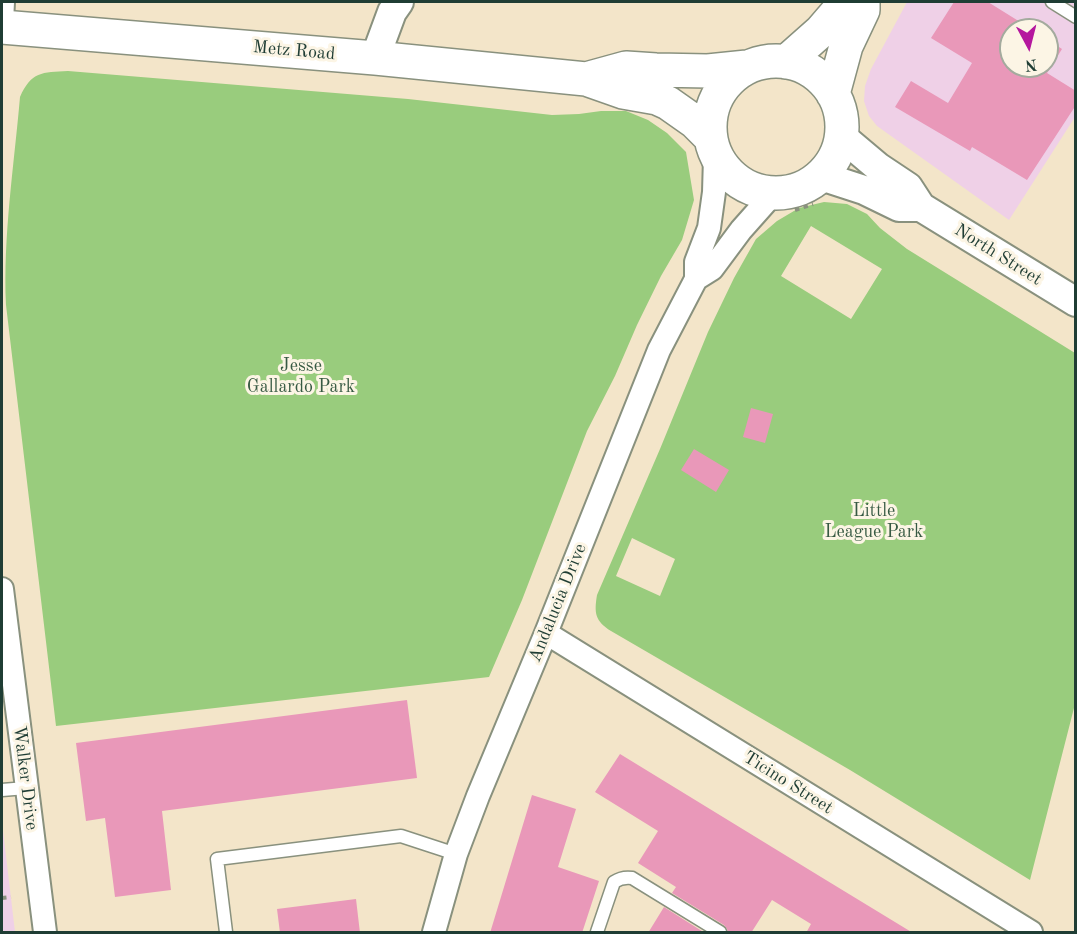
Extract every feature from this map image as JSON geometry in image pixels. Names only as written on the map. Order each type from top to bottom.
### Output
[{"type":"main road","points":[[786,62],[821,31],[846,2]]},
{"type":"main road","points":[[833,94],[846,46],[863,10],[863,2]]},
{"type":"main road","name":"Metz Road","points":[[2,27],[375,58],[586,79],[623,92],[657,98],[668,103],[695,122],[712,147]]},
{"type":"main road","points":[[765,62],[786,62],[813,70],[824,81],[833,94],[840,115],[840,135],[838,151],[833,164],[818,190],[807,185],[790,191],[783,203],[739,183],[726,173],[712,147],[711,118],[715,102],[732,76],[747,67],[765,62]]},
{"type":"main road","name":"Metz Road","points":[[586,79],[626,68],[708,71],[747,67]]},
{"type":"street","points":[[2,22],[3,2]]},
{"type":"street","points":[[375,58],[392,12],[399,2]]},
{"type":"street","name":"North Street","points":[[840,135],[878,167],[908,187],[921,207],[1076,302]]},
{"type":"street","name":"Andalucia Drive","points":[[434,933],[456,854],[478,796],[659,350],[696,279],[696,262],[709,228],[714,192],[712,147]]},
{"type":"street","name":"North Street","points":[[818,190],[864,190],[899,207],[921,207]]},
{"type":"street","name":"Andalucia Drive","points":[[696,279],[712,269],[741,230],[783,203]]},
{"type":"street","name":"Walker Drive","points":[[2,589],[3,618],[45,933]]},
{"type":"street","name":"Ticino Street","points":[[546,633],[1030,933]]},
{"type":"lane","points":[[1052,2],[1076,17]]},
{"type":"lane","points":[[2,790],[26,788]]},
{"type":"lane","points":[[226,933],[217,859],[401,836],[456,854]]},
{"type":"lane","points":[[597,933],[614,882],[627,877],[633,878],[720,933]]},
{"type":"path","points":[[783,203],[799,208],[818,190]]},
{"type":"path","points":[[2,898],[11,897]]},
{"type":"shaded area","points":[[907,2],[1075,2],[1075,117],[1009,220],[877,126],[869,116],[864,101],[865,86],[871,69]]},
{"type":"shaded area","points":[[2,822],[15,932],[2,932]]},
{"type":"green space","name":"Jesse Gallardo Park","points":[[68,71],[408,99],[552,115],[626,111],[648,120],[667,133],[686,152],[694,200],[682,240],[661,276],[587,431],[522,600],[489,677],[56,726],[6,305],[5,279],[20,97],[28,83],[38,75]]},
{"type":"green space","name":"Little League Park","points":[[824,202],[847,204],[867,214],[880,228],[907,249],[1075,353],[1075,704],[1030,880],[850,770],[611,631],[602,624],[597,616],[597,595],[708,332],[734,278],[756,239],[777,221],[799,208]],"holes":[[[811,226],[882,269],[851,319],[781,276]],[[632,538],[675,559],[660,596],[616,576]]]},
{"type":"building","points":[[954,2],[988,2],[1014,18],[999,18],[999,78],[1055,78],[1076,91],[1076,105],[1027,180],[972,147],[970,151],[895,107],[911,81],[948,103],[972,63],[931,38]]},
{"type":"building","points":[[751,408],[773,414],[765,443],[743,437]]},
{"type":"building","points":[[694,449],[729,470],[716,492],[681,470]]},
{"type":"building","points":[[407,700],[417,778],[162,811],[171,890],[115,897],[105,818],[86,821],[76,743]]},
{"type":"building","points":[[620,754],[913,933],[806,933],[811,924],[772,900],[751,933],[728,933],[724,925],[672,893],[676,887],[638,863],[658,831],[595,792]]},
{"type":"building","points":[[532,795],[576,809],[558,867],[599,881],[582,933],[490,933]]},
{"type":"building","points":[[356,899],[360,933],[280,933],[277,909]]},
{"type":"building","points":[[664,907],[705,933],[648,933]]}]
